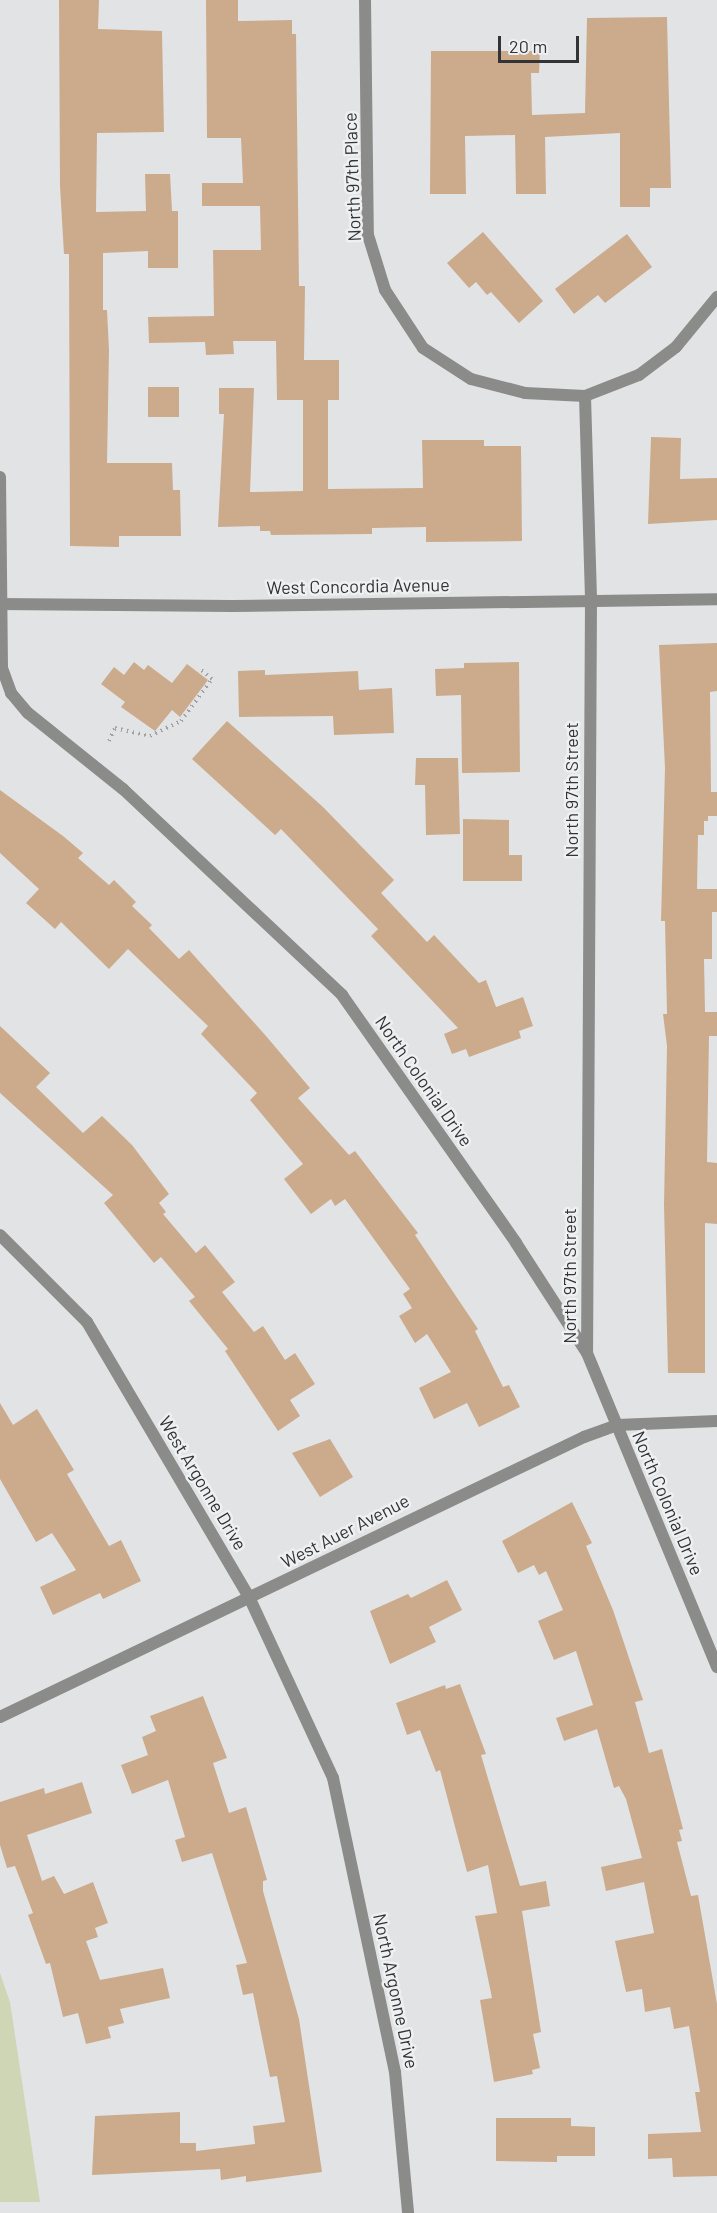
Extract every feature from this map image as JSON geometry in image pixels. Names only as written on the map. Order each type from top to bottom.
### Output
[{"type":"street","name":"North 97th Place","points":[[366,0],[368,235],[385,290],[423,348],[471,379],[525,393],[585,396]]},
{"type":"street","points":[[585,396],[648,368],[676,347],[717,297]]},
{"type":"street","name":"North 97th Street","points":[[585,396],[591,600],[587,1353]]},
{"type":"street","name":"North Colonial Drive","points":[[0,477],[2,668],[11,693],[28,713],[123,789],[342,995],[516,1243],[587,1353],[717,1667]]},
{"type":"street","name":"West Concordia Avenue","points":[[1,604],[232,606],[717,599]]},
{"type":"street","name":"West Argonne Drive","points":[[0,1235],[87,1322],[250,1599],[333,1778]]},
{"type":"street","name":"West Auer Avenue","points":[[0,1717],[250,1599],[432,1507],[617,1425],[717,1421]]},
{"type":"street","name":"North Argonne Drive","points":[[333,1778],[395,2073],[408,2213]]},
{"type":"path","points":[[109,741],[115,728],[150,736],[181,721],[212,679],[200,669]]},
{"type":"green space","points":[[0,1973],[10,2002],[40,2202],[0,2202]]},
{"type":"building","points":[[59,0],[99,0],[98,29],[162,31],[164,132],[97,133],[96,212],[146,211],[145,174],[170,174],[172,211],[178,211],[178,268],[148,268],[148,251],[103,253],[103,310],[107,310],[109,350],[107,463],[172,463],[173,490],[180,490],[181,536],[119,536],[119,547],[70,546],[69,254],[64,254],[60,186]]},
{"type":"building","points":[[206,0],[238,0],[238,21],[292,20],[292,34],[296,34],[299,286],[305,286],[304,360],[339,360],[339,400],[328,400],[328,489],[423,488],[422,440],[484,440],[484,446],[521,446],[522,541],[426,542],[426,527],[372,528],[372,534],[271,535],[270,531],[260,531],[260,526],[218,527],[224,414],[219,414],[219,388],[254,388],[250,492],[303,491],[303,400],[277,400],[276,341],[233,341],[234,354],[206,355],[205,342],[149,343],[148,317],[214,316],[213,250],[261,250],[260,206],[202,206],[202,183],[243,183],[241,138],[207,138]]},
{"type":"building","points":[[667,17],[671,188],[650,188],[650,207],[620,207],[620,133],[545,137],[546,194],[516,194],[515,135],[465,136],[466,194],[430,194],[431,51],[540,51],[539,73],[531,73],[532,115],[585,113],[587,18]]},
{"type":"building","points":[[483,232],[543,301],[519,323],[491,292],[487,295],[476,282],[469,288],[447,263]]},
{"type":"building","points":[[627,234],[652,267],[605,303],[598,295],[574,314],[555,289]]},
{"type":"building","points":[[148,387],[179,387],[179,417],[148,417]]},
{"type":"building","points":[[651,437],[681,438],[680,479],[717,478],[717,520],[648,524]]},
{"type":"building","points":[[717,643],[717,691],[710,692],[711,792],[717,792],[717,816],[708,816],[708,821],[704,821],[704,835],[698,835],[697,889],[717,889],[717,912],[712,912],[712,959],[704,959],[705,1012],[717,1012],[717,1036],[709,1036],[707,1162],[717,1163],[717,1224],[705,1223],[705,1373],[668,1373],[664,1205],[667,1046],[663,1014],[667,1014],[665,921],[661,921],[665,768],[659,645]]},
{"type":"building","points":[[134,662],[144,670],[148,665],[172,683],[187,664],[208,680],[180,717],[172,710],[155,731],[121,707],[125,702],[101,684],[114,667],[124,675]]},
{"type":"building","points":[[519,662],[520,772],[462,773],[461,695],[436,696],[435,669],[464,668],[464,663]]},
{"type":"building","points":[[265,670],[265,675],[358,671],[359,690],[392,688],[394,733],[334,735],[333,716],[239,717],[238,671]]},
{"type":"building","points":[[227,721],[323,807],[394,880],[381,893],[427,942],[434,935],[479,983],[486,980],[496,1007],[523,997],[533,1026],[519,1031],[521,1038],[469,1057],[466,1049],[452,1054],[444,1034],[458,1028],[371,936],[378,929],[281,829],[275,835],[192,759]]},
{"type":"building","points":[[416,758],[458,758],[460,834],[426,835],[425,785],[415,785]]},
{"type":"building","points":[[0,790],[83,853],[78,858],[109,885],[114,880],[136,902],[132,906],[152,925],[149,928],[179,959],[189,950],[310,1088],[298,1098],[349,1155],[355,1151],[418,1233],[415,1235],[478,1329],[475,1331],[503,1387],[509,1385],[520,1407],[479,1427],[467,1403],[434,1419],[419,1388],[451,1372],[427,1334],[415,1343],[399,1316],[412,1308],[403,1294],[410,1289],[345,1199],[335,1206],[331,1199],[311,1214],[284,1179],[303,1164],[250,1100],[257,1093],[201,1034],[208,1026],[128,949],[109,969],[61,922],[55,929],[26,903],[39,889],[0,853]]},
{"type":"building","points":[[463,819],[509,820],[509,855],[522,855],[522,881],[463,881]]},
{"type":"building","points":[[0,1026],[50,1073],[36,1087],[83,1133],[102,1116],[132,1145],[169,1194],[159,1203],[166,1212],[163,1214],[196,1253],[205,1245],[235,1282],[222,1292],[254,1332],[263,1326],[285,1360],[295,1353],[315,1384],[290,1400],[300,1416],[278,1431],[225,1351],[228,1349],[189,1301],[195,1297],[161,1257],[154,1263],[104,1203],[113,1195],[0,1093]]},
{"type":"building","points":[[0,1403],[13,1425],[37,1409],[74,1470],[67,1474],[109,1546],[121,1540],[141,1581],[103,1599],[100,1593],[53,1615],[40,1587],[76,1570],[52,1533],[36,1542],[0,1479]]},
{"type":"building","points":[[330,1439],[353,1477],[320,1497],[292,1453]]},
{"type":"building","points":[[572,1502],[592,1543],[586,1546],[613,1610],[643,1700],[635,1702],[649,1753],[662,1749],[683,1829],[679,1830],[682,1841],[677,1842],[691,1896],[698,1895],[717,2004],[717,2176],[673,2177],[672,2158],[648,2159],[648,2134],[701,2132],[695,2092],[700,2092],[689,2026],[674,2029],[670,2007],[645,2012],[642,1989],[626,1992],[615,1941],[654,1933],[644,1882],[606,1891],[601,1867],[642,1858],[626,1799],[619,1786],[614,1788],[597,1729],[564,1741],[556,1718],[593,1705],[576,1651],[554,1660],[538,1621],[563,1610],[546,1571],[539,1575],[534,1565],[518,1573],[502,1541]]},
{"type":"building","points":[[447,1580],[462,1610],[429,1627],[436,1642],[390,1664],[370,1611],[408,1594],[411,1598]]},
{"type":"building","points":[[460,1684],[486,1754],[481,1755],[520,1886],[546,1881],[550,1906],[522,1911],[541,2032],[533,2034],[540,2068],[532,2070],[533,2074],[494,2082],[480,2000],[492,1998],[475,1916],[497,1913],[488,1865],[467,1872],[440,1770],[436,1772],[420,1730],[407,1735],[396,1703],[445,1685],[446,1689]]},
{"type":"building","points":[[203,1696],[227,1758],[213,1763],[229,1813],[246,1807],[267,1880],[263,1881],[263,1891],[299,2019],[322,2172],[246,2182],[246,2176],[221,2180],[220,2169],[92,2175],[95,2116],[180,2112],[180,2143],[196,2143],[196,2151],[255,2144],[253,2126],[285,2122],[277,2076],[270,2077],[253,1993],[243,1995],[236,1965],[247,1963],[212,1853],[182,1862],[175,1840],[185,1837],[168,1780],[132,1794],[121,1765],[148,1755],[142,1737],[156,1731],[150,1716]]},
{"type":"building","points":[[82,1782],[92,1813],[27,1835],[42,1881],[54,1876],[64,1894],[93,1882],[108,1923],[95,1928],[98,1937],[86,1941],[100,1980],[163,1968],[170,1998],[120,2009],[124,2023],[108,2027],[111,2038],[86,2044],[78,2013],[63,2017],[50,1963],[46,1964],[28,1915],[33,1913],[15,1866],[7,1868],[0,1845],[0,1802],[44,1788],[45,1794]]},
{"type":"building","points":[[496,2118],[571,2118],[571,2126],[595,2127],[595,2156],[557,2156],[557,2162],[496,2161]]}]
